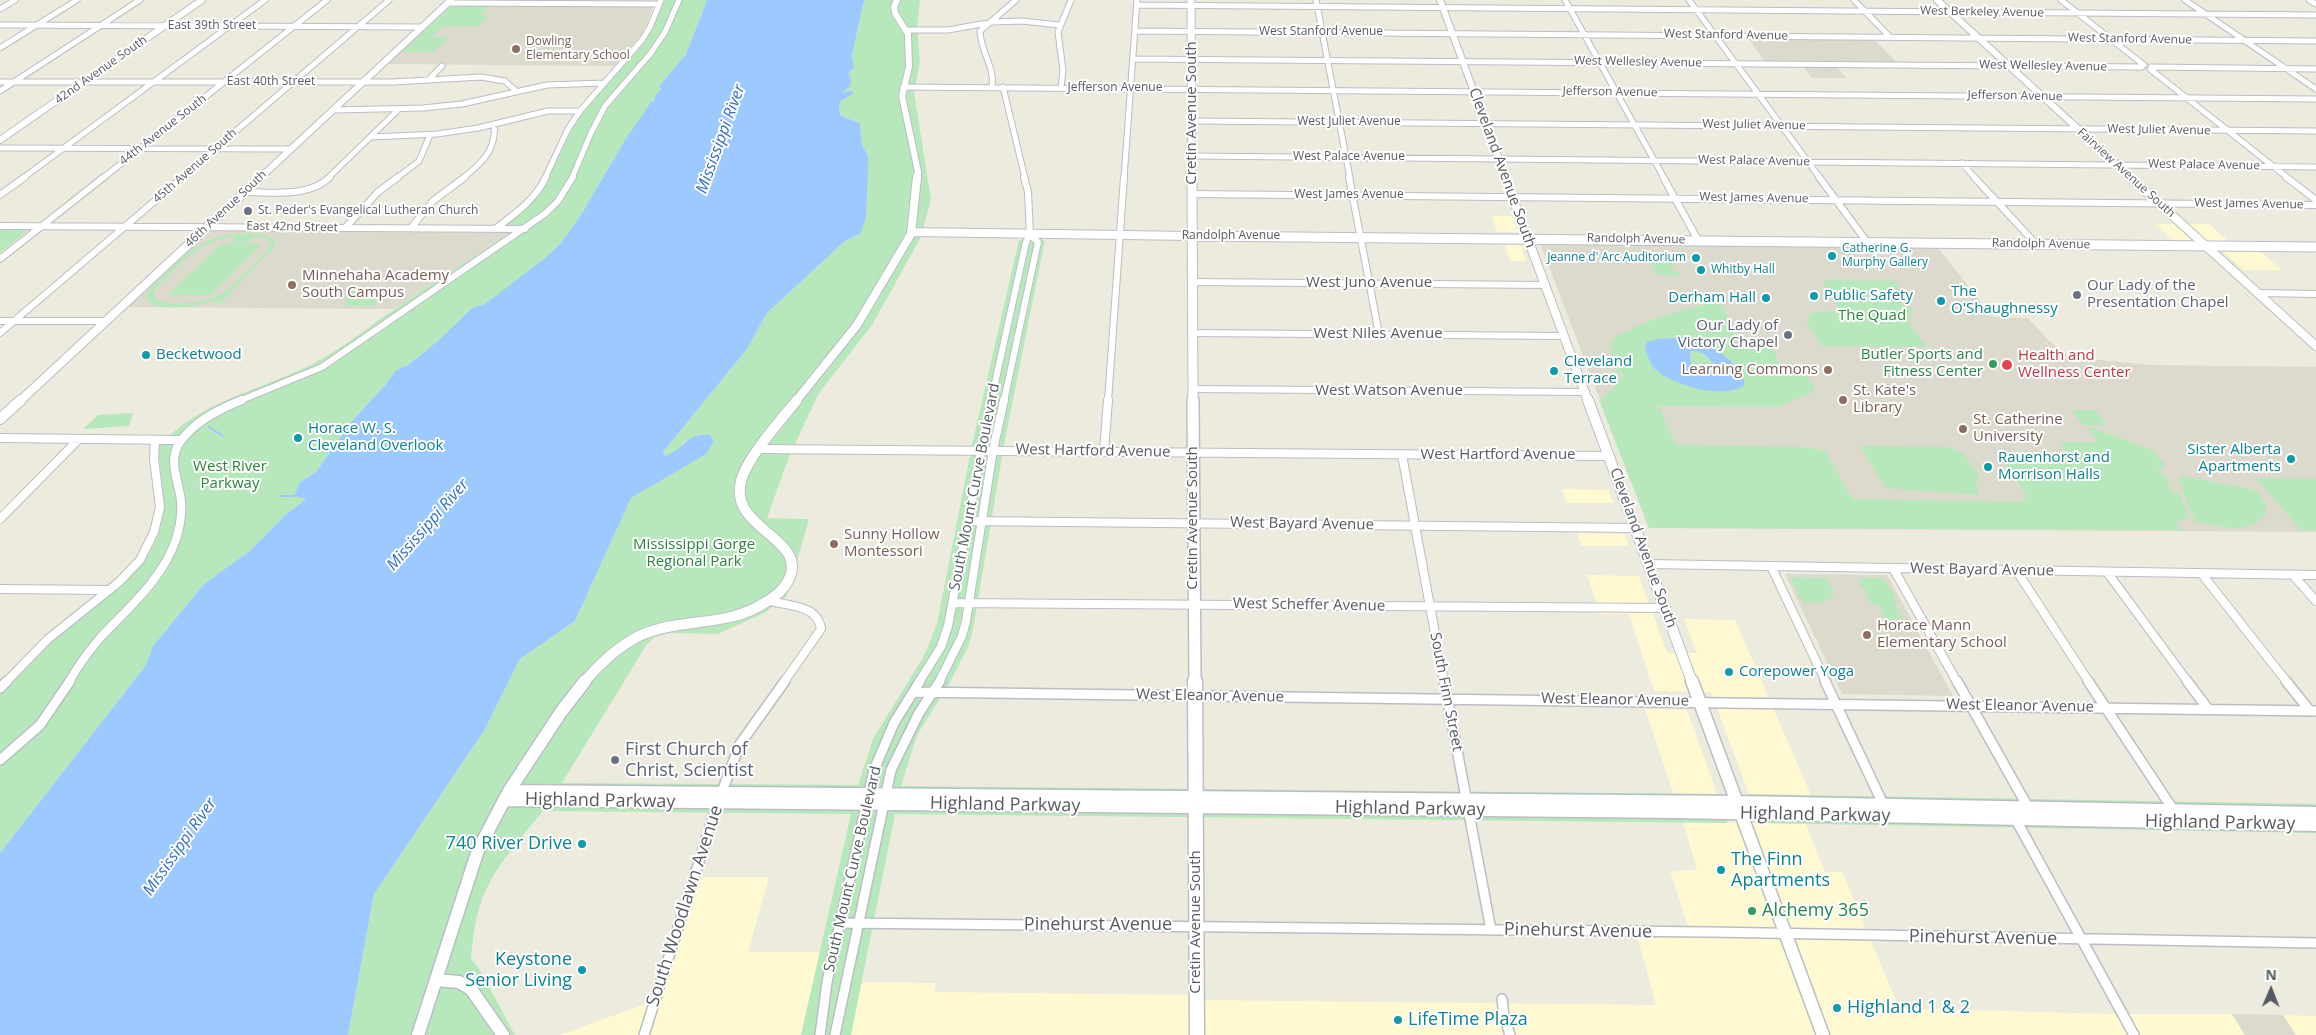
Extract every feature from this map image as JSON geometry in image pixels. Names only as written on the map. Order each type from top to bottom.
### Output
[{"type":"main road","name":"Cretin Avenue South","points":[[1191,3],[1192,453],[1197,1035]]},
{"type":"main road","name":"Randolph Avenue","points":[[1193,236],[2316,247]]},
{"type":"street","points":[[0,9],[15,0]]},
{"type":"street","points":[[0,48],[78,0]]},
{"type":"street","points":[[0,91],[140,0]]},
{"type":"street","name":"42nd Avenue South","points":[[0,140],[202,0]]},
{"type":"street","points":[[0,195],[265,0]]},
{"type":"street","name":"44th Avenue South","points":[[0,259],[327,0]]},
{"type":"street","name":"45th Avenue South","points":[[0,333],[389,0]]},
{"type":"street","points":[[0,760],[32,735],[47,717],[88,654],[149,585],[167,559],[176,540],[180,522],[180,490],[172,459],[181,440],[198,424],[221,410],[291,382],[330,362],[525,229],[552,208],[582,159],[596,121],[604,106],[660,41],[679,0]]},
{"type":"street","points":[[418,1035],[478,850],[507,796],[567,703],[607,656],[640,636],[672,626],[741,616],[760,608],[770,601],[788,581],[792,560],[785,546],[749,517],[741,502],[741,480],[758,449],[858,325],[910,234],[918,172],[902,96],[909,67],[904,26],[894,10],[897,0]]},
{"type":"street","points":[[992,87],[993,69],[981,43],[980,31],[1016,0]]},
{"type":"street","points":[[1061,88],[1063,70],[1057,40],[1060,23],[1071,0]]},
{"type":"street","points":[[1316,0],[1379,334]]},
{"type":"street","name":"Cleveland Avenue South","points":[[1440,0],[1823,1035]]},
{"type":"street","points":[[1565,0],[1698,240]]},
{"type":"street","points":[[1689,0],[1867,242]]},
{"type":"street","points":[[1854,0],[1890,37]]},
{"type":"street","name":"Fairview Avenue South","points":[[1937,0],[2316,346]]},
{"type":"street","points":[[2061,0],[2316,200]]},
{"type":"street","points":[[2185,0],[2316,89]]},
{"type":"street","points":[[2309,0],[2316,4]]},
{"type":"street","points":[[450,1],[660,2],[650,27],[642,40],[580,111],[568,129],[540,189],[524,206],[495,229]]},
{"type":"street","name":"46th Avenue South","points":[[0,419],[450,1]]},
{"type":"street","points":[[1104,451],[1137,3]]},
{"type":"street","name":"West Berkeley Avenue","points":[[1137,3],[2316,15]]},
{"type":"street","points":[[969,28],[993,22],[1060,23]]},
{"type":"street","name":"East 39th Street","points":[[0,26],[423,27]]},
{"type":"street","points":[[904,26],[969,28],[980,31]]},
{"type":"street","name":"West Stanford Avenue","points":[[1135,31],[2316,41]]},
{"type":"street","name":"West Wellesley Avenue","points":[[1133,58],[2316,69]]},
{"type":"street","points":[[431,77],[442,66]]},
{"type":"street","name":"East 40th Street","points":[[0,82],[362,83],[393,82],[431,77],[496,78],[510,84],[516,91]]},
{"type":"street","points":[[334,110],[398,110],[462,104],[516,91],[560,84],[604,84]]},
{"type":"street","name":"Jefferson Avenue","points":[[903,87],[1474,90],[2316,99]]},
{"type":"street","points":[[1003,87],[1028,192],[1030,235]]},
{"type":"street","points":[[245,192],[295,192],[320,186],[398,110]]},
{"type":"street","points":[[372,137],[430,135],[494,124],[548,111],[580,111]]},
{"type":"street","name":"West Juliet Avenue","points":[[1192,121],[1486,122],[2316,131]]},
{"type":"street","points":[[411,228],[442,194],[472,172],[484,159],[496,135],[494,124]]},
{"type":"street","points":[[346,227],[378,192],[419,161],[430,135]]},
{"type":"street","points":[[0,148],[291,149]]},
{"type":"street","name":"West Palace Avenue","points":[[1192,156],[2316,166]]},
{"type":"street","points":[[1962,163],[2036,244]]},
{"type":"street","name":"West James Avenue","points":[[1192,194],[2316,205]]},
{"type":"street","name":"East 42nd Street","points":[[0,226],[525,229]]},
{"type":"street","name":"Randolph Avenue","points":[[910,234],[1193,236]]},
{"type":"street","name":"South Mount Curve Boulevard","points":[[820,1035],[827,982],[874,770],[894,723],[941,647],[953,603],[980,450],[1026,242],[1030,235],[1038,242],[1013,365],[993,450],[983,522],[962,636],[934,693],[919,713],[900,751],[884,799],[835,1035]]},
{"type":"street","name":"West Juno Avenue","points":[[1193,282],[1546,285]]},
{"type":"street","points":[[2258,293],[2316,294]]},
{"type":"street","points":[[1013,303],[1026,302]]},
{"type":"street","points":[[0,321],[105,321]]},
{"type":"street","name":"West Niles Avenue","points":[[1192,333],[1564,336]]},
{"type":"street","name":"South Mount Curve Boulevard","points":[[1000,365],[1013,365]]},
{"type":"street","name":"West Watson Avenue","points":[[1192,389],[1586,392]]},
{"type":"street","points":[[0,438],[181,440]]},
{"type":"street","points":[[0,519],[79,439]]},
{"type":"street","points":[[0,688],[48,640],[109,590],[140,560],[154,532],[160,507],[154,459],[155,440]]},
{"type":"street","name":"West Hartford Avenue","points":[[758,449],[1609,456]]},
{"type":"street","name":"South Finn Street","points":[[1402,454],[1491,930]]},
{"type":"street","name":"West Bayard Avenue","points":[[968,521],[1636,528]]},
{"type":"street","name":"West Bayard Avenue","points":[[1649,564],[2316,575]]},
{"type":"street","points":[[1771,566],[1886,810]]},
{"type":"street","points":[[1892,568],[2035,820]]},
{"type":"street","points":[[2016,570],[2182,822]]},
{"type":"street","points":[[2107,572],[2208,709]]},
{"type":"street","points":[[2201,573],[2313,711]]},
{"type":"street","points":[[2293,575],[2316,601]]},
{"type":"street","points":[[0,589],[109,590]]},
{"type":"street","name":"South Woodlawn Avenue","points":[[644,1035],[720,797],[740,744],[821,629],[820,620],[812,611],[770,601]]},
{"type":"street","name":"West Scheffer Avenue","points":[[953,603],[1666,608]]},
{"type":"street","name":"West Eleanor Avenue","points":[[914,692],[1699,701],[2313,711]]},
{"type":"street","name":"Highland Parkway","points":[[507,796],[1886,810],[2009,807],[2316,813]]},
{"type":"street","points":[[2009,807],[2134,1035]]},
{"type":"street","name":"Highland Parkway","points":[[1886,810],[2016,820],[2316,824]]},
{"type":"street","name":"Pinehurst Avenue","points":[[840,923],[1196,926],[2316,943]]},
{"type":"street","points":[[436,980],[458,981],[473,989],[493,1028],[503,1035]]},
{"type":"street","points":[[1502,1000],[1504,1016],[1510,1035]]},
{"type":"shaded area","name":"Dowling Elementary School","points":[[452,5],[654,5],[643,33],[614,66],[386,64]]},
{"type":"shaded area","points":[[1748,38],[1874,39],[1896,62],[1832,61],[1846,78],[1812,78],[1799,61],[1765,61]]},
{"type":"shaded area","points":[[1492,216],[1512,216],[1518,232],[1497,232]]},
{"type":"shaded area","points":[[2155,224],[2209,224],[2240,251],[2261,252],[2282,270],[2244,270],[2209,240],[2173,240]]},
{"type":"shaded area","name":"Minnehaha Academy South Campus","points":[[209,231],[509,233],[394,309],[128,307]]},
{"type":"shaded area","points":[[1504,243],[1520,243],[1526,261],[1510,261]]},
{"type":"shaded area","name":"St. Catherine University","points":[[1540,243],[1938,248],[1993,317],[2028,318],[2047,339],[2069,357],[2151,365],[2316,367],[2316,532],[1649,528]]},
{"type":"shaded area","points":[[1562,489],[1609,490],[1613,503],[1567,503]]},
{"type":"shaded area","points":[[1577,533],[1624,534],[1629,546],[1581,546]]},
{"type":"shaded area","name":"Horace Mann Elementary School","points":[[1785,574],[1887,575],[1953,696],[1842,694]]},
{"type":"shaded area","points":[[1587,575],[1639,576],[1667,653],[1697,653],[1684,619],[1735,620],[1811,795],[1749,794],[1711,692],[1654,691],[1629,614],[1600,614]]},
{"type":"shaded area","points":[[1645,709],[1687,710],[1717,794],[1673,793]]},
{"type":"shaded area","points":[[1683,822],[1806,824],[1825,872],[1842,872],[1899,1008],[2109,1014],[2232,1014],[2245,1035],[851,1035],[862,982],[936,983],[934,992],[1197,995],[1197,1000],[1656,1005],[1636,932],[1690,933],[1670,871],[1697,870]]},
{"type":"shaded area","points":[[696,877],[769,877],[748,952],[820,952],[801,1035],[560,1035],[656,1000]]},
{"type":"shaded area","points":[[2232,1014],[2283,1015],[2296,1035],[2245,1035]]},
{"type":"shaded area","points":[[2283,1015],[2316,1016],[2316,1035],[2296,1035]]},
{"type":"green space","name":"West River Parkway","points":[[663,0],[707,0],[686,54],[659,86],[661,90],[655,95],[655,99],[625,140],[582,213],[561,243],[545,258],[485,305],[472,308],[439,340],[408,365],[395,371],[386,384],[352,421],[316,472],[300,482],[306,499],[285,515],[251,550],[204,584],[153,646],[146,665],[0,853],[0,693],[60,634],[121,585],[147,556],[156,539],[163,512],[162,485],[157,449],[173,432],[191,419],[231,398],[295,372],[326,356],[509,233],[515,227],[500,226],[527,207],[543,189],[572,129],[583,111],[652,27]]},
{"type":"green space","name":"Mississippi Gorge Regional Park","points":[[864,0],[920,0],[917,27],[920,62],[914,92],[931,200],[920,239],[872,325],[819,393],[790,454],[767,518],[809,519],[787,596],[766,612],[718,634],[666,633],[654,638],[647,644],[562,783],[858,785],[873,739],[925,654],[937,624],[972,445],[1019,240],[1045,240],[1004,445],[973,630],[968,647],[949,684],[917,735],[901,786],[1717,794],[1727,823],[895,814],[851,1035],[801,1035],[851,814],[543,811],[510,852],[488,885],[478,912],[471,959],[480,970],[515,1035],[348,1035],[374,894],[484,731],[520,659],[575,621],[631,498],[677,470],[686,440],[674,453],[665,456],[663,452],[747,349],[767,313],[845,241],[860,234],[868,156],[862,145],[860,123],[841,116],[839,108],[840,102],[850,96],[851,92],[842,93],[848,73],[854,68],[852,55]]},
{"type":"green space","points":[[453,4],[489,5],[480,15],[490,15],[479,26],[443,26],[432,37],[449,37],[434,52],[401,52]]},
{"type":"green space","points":[[0,230],[29,230],[0,253]]},
{"type":"green space","points":[[231,234],[263,234],[275,239],[275,246],[220,304],[214,303],[217,299],[190,306],[170,307],[153,304],[146,299],[146,294],[150,288],[193,249],[204,242]],"holes":[[[236,236],[230,243],[248,243],[255,236],[266,239],[270,245],[241,277],[217,296],[177,304],[167,303],[153,296],[155,289],[182,262],[201,248],[211,242]]]},
{"type":"green space","points":[[221,244],[262,244],[211,295],[168,295]]},
{"type":"green space","points":[[1650,262],[1673,264],[1675,267],[1671,267],[1673,272],[1678,272],[1680,277],[1656,274]]},
{"type":"green space","name":"The Quad","points":[[1824,280],[1895,281],[1904,294],[1898,298],[1904,306],[1913,308],[1909,321],[1910,325],[1927,347],[1822,346],[1806,321],[1813,312],[1840,311],[1823,284]]},
{"type":"green space","points":[[361,288],[365,292],[373,290],[371,294],[381,296],[373,306],[347,306],[346,299],[351,290]]},
{"type":"green space","points":[[1707,304],[1721,304],[1732,328],[1738,336],[1746,341],[1762,345],[1776,352],[1777,361],[1806,375],[1815,391],[1778,407],[1659,406],[1675,445],[1798,447],[1825,450],[1852,499],[2025,502],[2025,493],[2000,457],[2019,453],[2070,457],[2060,442],[2098,442],[2086,426],[2151,449],[2166,465],[2157,471],[2166,477],[2171,491],[2179,492],[2190,517],[2176,522],[2181,530],[1649,528],[1599,400],[1613,389],[1617,379],[1626,376],[1613,368],[1611,340],[1658,318]]},
{"type":"green space","points":[[2071,410],[2095,410],[2107,425],[2083,425]]},
{"type":"green space","points":[[133,413],[129,426],[83,429],[98,415]]},
{"type":"green space","points":[[1860,446],[1949,447],[1963,453],[1980,477],[1976,480],[1979,495],[1885,488]]},
{"type":"green space","points":[[2182,476],[2257,490],[2264,501],[2266,513],[2252,525],[2243,527],[2214,526],[2195,521],[2178,479]]},
{"type":"green space","points":[[2255,478],[2316,479],[2316,530],[2301,530]]},
{"type":"green space","points":[[1793,577],[1827,578],[1833,590],[1833,598],[1821,603],[1802,602],[1792,580]]},
{"type":"green space","points":[[1858,578],[1883,578],[1894,595],[1897,604],[1895,605],[1903,619],[1886,619],[1878,604],[1871,604]]},
{"type":"green space","points":[[1749,794],[2316,804],[2316,833],[1761,823]]},
{"type":"water","name":"Mississippi River","points":[[707,0],[864,0],[852,55],[854,68],[848,73],[851,79],[850,86],[842,93],[851,91],[854,93],[840,102],[839,108],[841,116],[860,123],[862,145],[868,156],[866,217],[860,234],[845,241],[767,313],[747,349],[663,452],[665,456],[677,450],[690,439],[702,435],[710,435],[714,441],[706,454],[631,498],[575,621],[520,659],[484,731],[374,894],[348,1035],[0,1035],[0,853],[146,665],[153,646],[204,584],[251,550],[285,515],[306,499],[294,496],[300,482],[316,472],[352,421],[386,384],[395,371],[408,365],[439,340],[472,308],[485,304],[545,258],[561,243],[582,213],[625,140],[655,99],[655,95],[661,90],[659,86],[686,54]]},
{"type":"water","points":[[1692,337],[1708,345],[1732,362],[1743,377],[1745,385],[1736,389],[1713,391],[1687,386],[1664,376],[1654,368],[1645,350],[1647,342],[1658,339]],"holes":[[[1691,351],[1696,351],[1708,357],[1719,371],[1703,371],[1694,366],[1690,357]]]},
{"type":"waterway","points":[[209,427],[223,436]]},
{"type":"waterway","points":[[281,496],[294,496]]},
{"type":"place","name":"Dowling Elementary School","points":[[516,49]]},
{"type":"place","name":"St. Peder's Evangelical Lutheran Church","points":[[248,211]]},
{"type":"place","name":"Catherine G. Murphy Gallery","points":[[1832,256]]},
{"type":"place","name":"Jeanne d' Arc Auditorium","points":[[1696,258]]},
{"type":"place","name":"Whitby Hall","points":[[1701,270]]},
{"type":"place","name":"Minnehaha Academy South Campus","points":[[292,285]]},
{"type":"place","name":"Our Lady of the Presentation Chapel","points":[[2077,295]]},
{"type":"place","name":"Public Safety","points":[[1814,296]]},
{"type":"place","name":"Derham Hall","points":[[1766,298]]},
{"type":"place","name":"The O'Shaughnessy","points":[[1941,301]]},
{"type":"place","name":"Our Lady of Victory Chapel","points":[[1788,335]]},
{"type":"place","name":"Becketwood","points":[[146,355]]},
{"type":"place","name":"Butler Sports and Fitness Center","points":[[1993,364]]},
{"type":"place","name":"Health and Wellness Center","points":[[2007,365]]},
{"type":"place","name":"Learning Commons","points":[[1828,370]]},
{"type":"place","name":"Cleveland Terrace","points":[[1554,371]]},
{"type":"place","name":"St. Kate's Library","points":[[1843,400]]},
{"type":"place","name":"St. Catherine University","points":[[1963,429]]},
{"type":"place","name":"Horace W. S. Cleveland Overlook","points":[[298,438]]},
{"type":"place","name":"Sister Alberta Apartments","points":[[2291,459]]},
{"type":"place","name":"Rauenhorst and Morrison Halls","points":[[1988,467]]},
{"type":"place","name":"Sunny Hollow Montessori","points":[[834,544]]},
{"type":"place","name":"Horace Mann Elementary School","points":[[1867,635]]},
{"type":"place","name":"Corepower Yoga","points":[[1729,672]]},
{"type":"place","name":"First Church of Christ, Scientist","points":[[615,760]]},
{"type":"place","name":"740 River Drive","points":[[582,844]]},
{"type":"place","name":"The Finn Apartments","points":[[1721,870]]},
{"type":"place","name":"Alchemy 365","points":[[1752,911]]},
{"type":"place","name":"Keystone Senior Living","points":[[582,970]]},
{"type":"place","name":"Highland 1 & 2","points":[[1837,1008]]},
{"type":"place","name":"LifeTime Plaza","points":[[1398,1020]]}]
